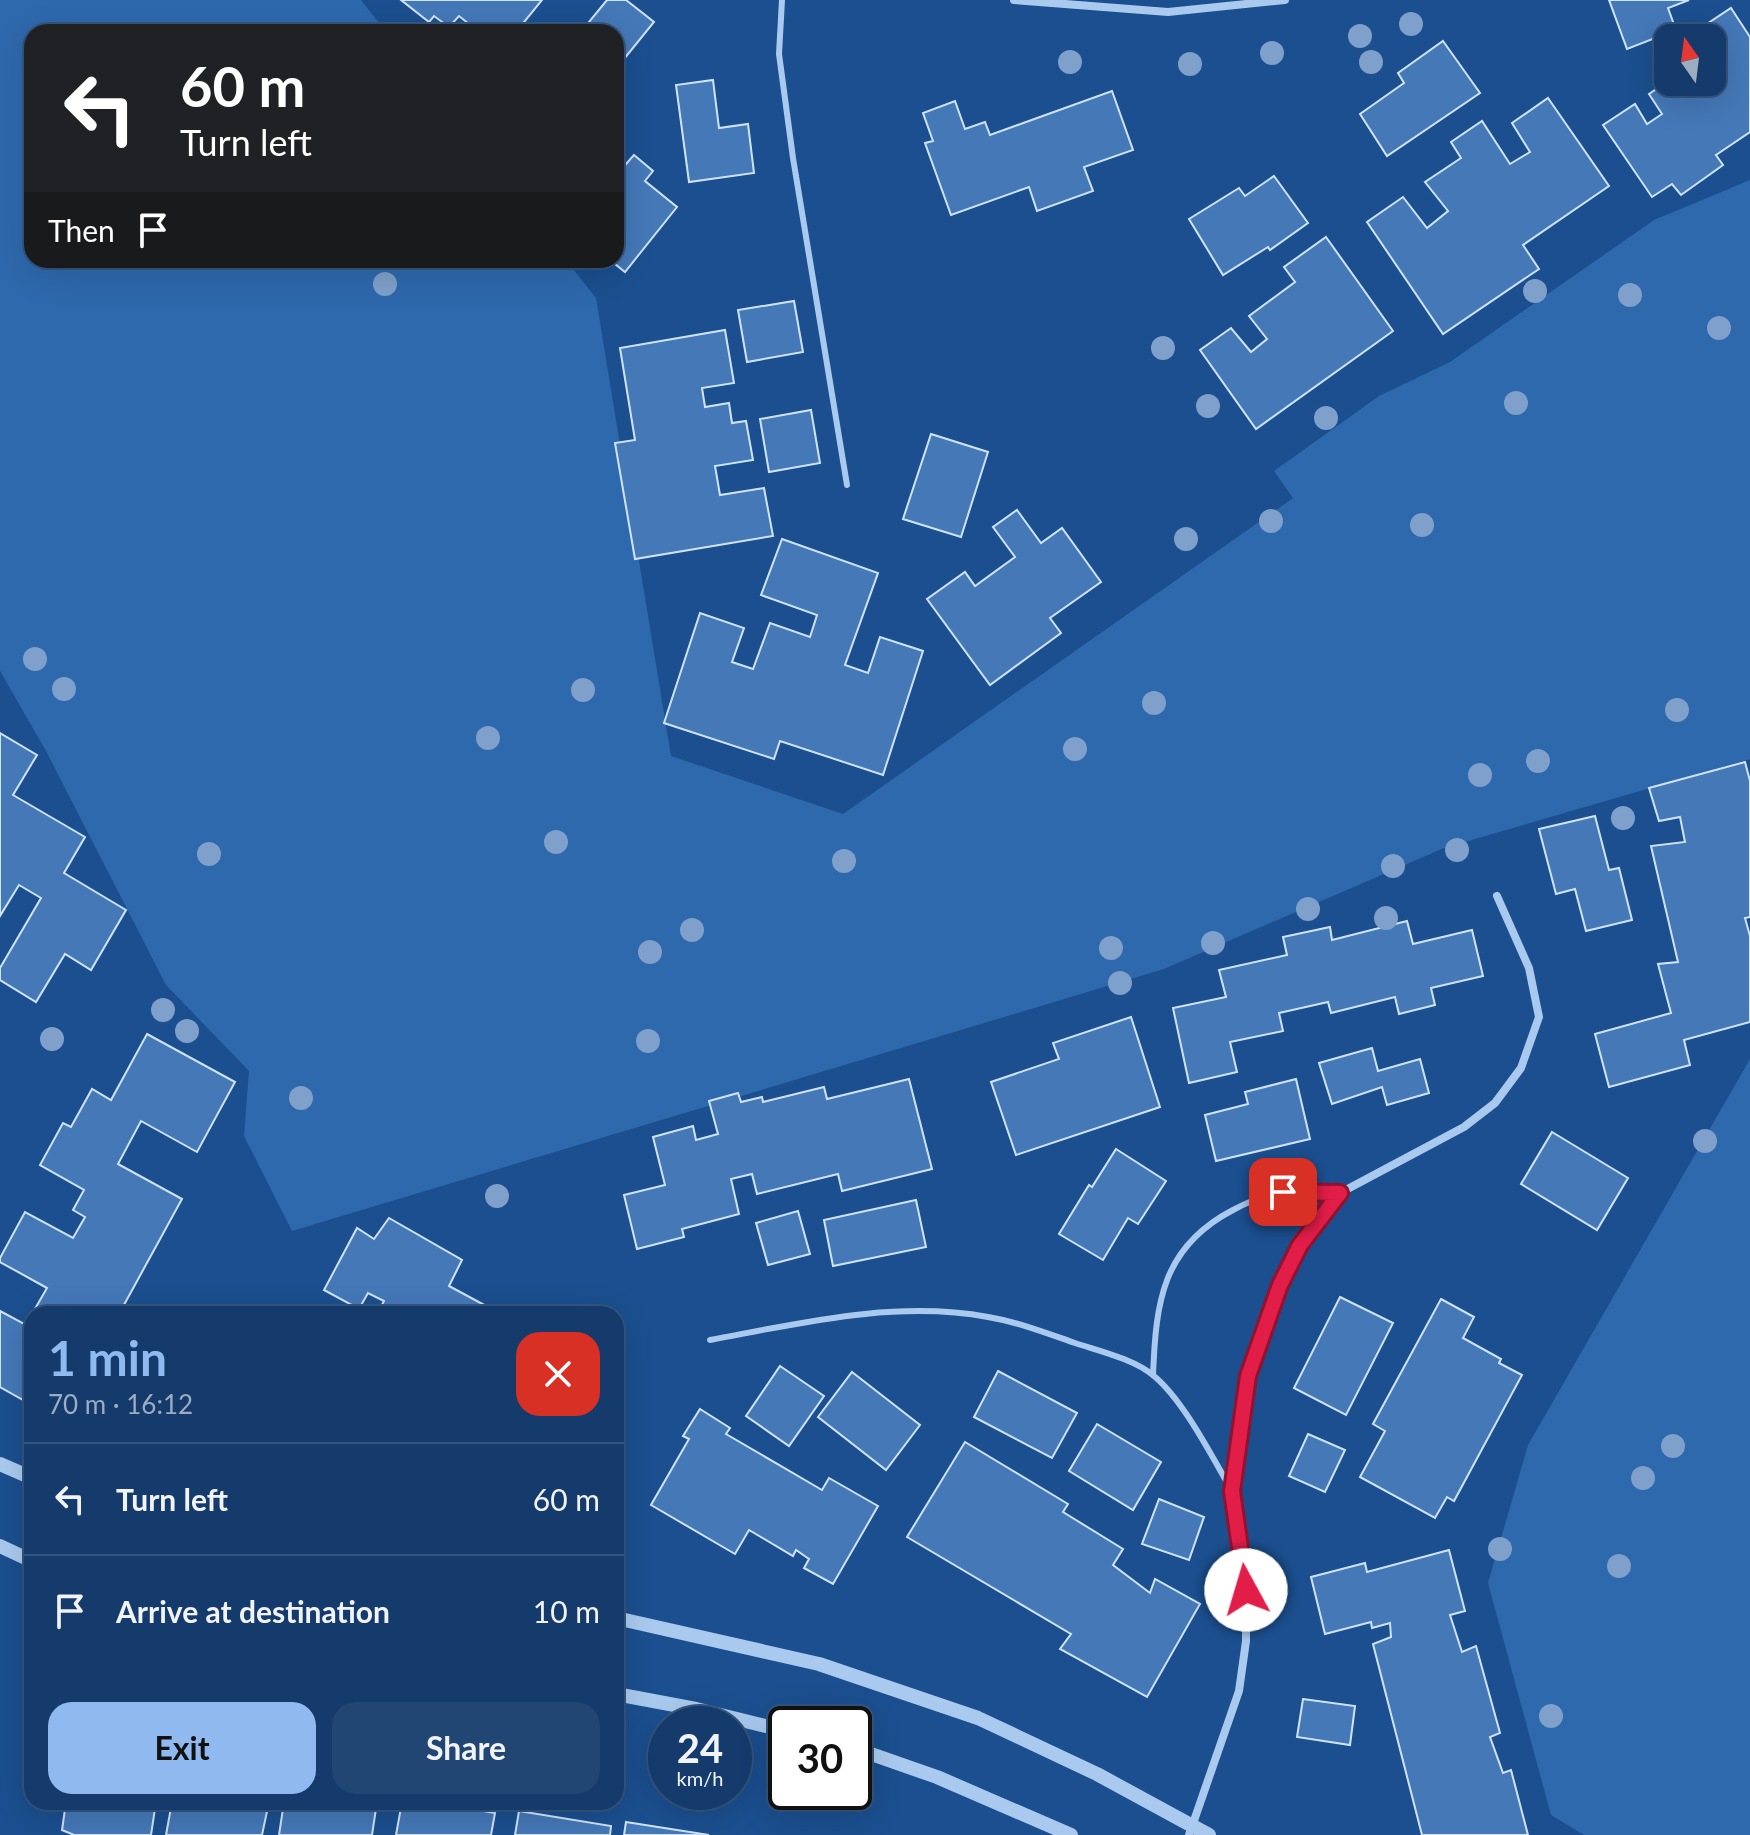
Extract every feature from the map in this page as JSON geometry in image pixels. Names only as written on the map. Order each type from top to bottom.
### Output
[{"type":"street","points":[[1014,0],[1168,12],[1285,0]]},
{"type":"street","points":[[1191,1830],[1239,1691],[1246,1641],[1246,1590],[1232,1491],[1248,1376],[1280,1285],[1300,1245],[1340,1193],[1464,1127],[1495,1103],[1521,1068],[1539,1017],[1529,968],[1497,896]]},
{"type":"street","points":[[0,1464],[24,1474]]},
{"type":"street","points":[[0,1546],[24,1557]]},
{"type":"street","points":[[624,1620],[819,1664],[978,1718],[1191,1830],[1209,1835]]},
{"type":"street","points":[[624,1696],[768,1727]]},
{"type":"street","points":[[872,1754],[937,1777],[1071,1835]]},
{"type":"lane","points":[[782,0],[781,69],[847,485]]},
{"type":"lane","points":[[1153,1375],[1155,1327],[1163,1288],[1181,1248],[1212,1221],[1246,1203],[1283,1192],[1340,1193]]},
{"type":"lane","points":[[710,1340],[835,1317],[947,1312],[1027,1327],[1110,1355],[1153,1375],[1195,1427],[1232,1491]]},
{"type":"shaded area","points":[[0,0],[361,0],[380,24],[24,24],[24,268],[572,268],[596,298],[671,756],[843,814],[1293,498],[1274,471],[1379,396],[1450,362],[1654,220],[1750,180],[1750,759],[1444,848],[1164,969],[292,1231],[244,1136],[249,1071],[166,985],[46,751],[0,671]]},
{"type":"shaded area","points":[[1750,1059],[1750,1835],[1584,1835],[1551,1815],[1488,1583],[1528,1445]]},
{"type":"building","points":[[401,0],[542,0],[522,24],[469,24],[459,16],[452,24],[445,24],[434,16],[429,22]]},
{"type":"building","points":[[607,0],[626,0],[654,22],[624,59],[624,24],[587,24]]},
{"type":"building","points":[[1609,0],[1689,0],[1668,8],[1674,24],[1654,24],[1654,39],[1627,49]]},
{"type":"building","points":[[1731,8],[1750,37],[1750,132],[1716,155],[1723,165],[1681,195],[1672,184],[1652,197],[1603,125],[1635,104],[1647,124],[1662,114],[1649,94],[1654,91],[1654,96],[1726,96],[1726,24],[1707,24]]},
{"type":"building","points":[[1443,41],[1480,93],[1387,156],[1360,114],[1404,83],[1398,73]]},
{"type":"building","points":[[713,80],[719,128],[748,124],[754,173],[689,182],[676,85]]},
{"type":"building","points":[[1112,91],[1133,150],[1084,167],[1093,191],[1037,211],[1029,187],[951,215],[925,143],[933,141],[923,113],[955,101],[965,129],[985,122],[990,135]]},
{"type":"building","points":[[1548,98],[1609,186],[1523,245],[1539,269],[1443,334],[1367,222],[1403,197],[1427,228],[1448,211],[1425,182],[1461,158],[1451,142],[1482,121],[1510,164],[1530,152],[1512,123]]},
{"type":"building","points":[[634,155],[653,171],[645,181],[677,207],[625,272],[620,268],[624,268],[624,166]]},
{"type":"building","points":[[1274,176],[1308,223],[1270,250],[1268,247],[1223,275],[1189,219],[1239,188],[1245,196]]},
{"type":"building","points":[[1326,237],[1393,331],[1256,429],[1200,350],[1231,328],[1251,352],[1267,339],[1249,316],[1295,282],[1284,267]]},
{"type":"building","points":[[794,301],[803,352],[747,362],[738,310]]},
{"type":"building","points":[[725,330],[734,383],[702,388],[705,407],[729,403],[732,423],[746,421],[753,460],[715,466],[720,495],[764,488],[773,536],[635,559],[615,443],[635,440],[620,348]]},
{"type":"building","points":[[811,410],[820,463],[769,472],[760,419]]},
{"type":"building","points":[[931,434],[988,452],[961,537],[903,519]]},
{"type":"building","points":[[1017,510],[1041,543],[1062,528],[1101,582],[1050,618],[1061,633],[990,685],[927,599],[965,572],[975,586],[1015,557],[993,527]]},
{"type":"building","points":[[782,539],[878,573],[845,665],[868,673],[880,637],[923,651],[883,775],[780,741],[774,759],[664,723],[700,613],[744,628],[732,662],[753,669],[770,623],[810,637],[817,615],[761,595]]},
{"type":"building","points":[[0,733],[37,755],[13,795],[85,837],[64,873],[126,910],[91,970],[65,954],[36,1002],[0,980],[0,968],[41,898],[19,885],[0,916]]},
{"type":"building","points":[[1745,762],[1750,781],[1750,917],[1745,918],[1750,936],[1750,1022],[1684,1040],[1690,1065],[1609,1087],[1595,1034],[1671,1013],[1658,964],[1678,962],[1651,846],[1685,842],[1680,817],[1659,821],[1649,788]]},
{"type":"building","points":[[1595,816],[1609,870],[1619,868],[1632,920],[1586,931],[1575,889],[1556,894],[1539,829]]},
{"type":"building","points":[[1407,921],[1413,944],[1472,930],[1483,976],[1431,988],[1435,1005],[1399,1014],[1395,997],[1331,1013],[1328,1002],[1279,1013],[1283,1031],[1230,1042],[1237,1072],[1189,1083],[1173,1008],[1226,997],[1219,970],[1287,955],[1283,937],[1330,927],[1332,940]]},
{"type":"building","points":[[1131,1017],[1160,1107],[1016,1155],[991,1082],[1059,1059],[1053,1043]]},
{"type":"building","points":[[147,1034],[235,1082],[197,1152],[141,1121],[118,1164],[182,1199],[123,1306],[37,1306],[47,1288],[0,1262],[0,1258],[25,1212],[73,1238],[85,1217],[73,1210],[84,1190],[40,1165],[63,1123],[71,1127],[92,1089],[111,1100]]},
{"type":"building","points":[[1372,1048],[1378,1071],[1420,1059],[1429,1093],[1387,1105],[1382,1087],[1332,1104],[1319,1063]]},
{"type":"building","points":[[909,1079],[932,1169],[842,1191],[838,1174],[757,1194],[752,1174],[731,1179],[739,1214],[682,1229],[684,1237],[637,1249],[624,1195],[665,1185],[653,1137],[693,1126],[696,1140],[718,1134],[709,1101],[738,1093],[741,1102],[762,1097],[763,1102],[824,1087],[827,1099]]},
{"type":"building","points":[[1296,1079],[1310,1139],[1216,1161],[1205,1115],[1248,1104],[1245,1092]]},
{"type":"building","points":[[1552,1132],[1628,1178],[1597,1230],[1521,1184]]},
{"type":"building","points":[[1116,1149],[1166,1181],[1138,1224],[1128,1218],[1103,1260],[1059,1234]]},
{"type":"building","points":[[916,1200],[926,1247],[833,1266],[824,1220]]},
{"type":"building","points":[[798,1211],[810,1254],[768,1265],[756,1223]]},
{"type":"building","points":[[389,1218],[462,1260],[449,1286],[486,1306],[381,1306],[384,1301],[368,1293],[361,1306],[353,1306],[324,1290],[357,1228],[374,1239]]},
{"type":"building","points":[[1340,1297],[1393,1323],[1346,1415],[1294,1388]]},
{"type":"building","points":[[1441,1299],[1474,1317],[1463,1338],[1522,1375],[1454,1501],[1447,1497],[1435,1518],[1360,1477],[1385,1431],[1373,1424]]},
{"type":"building","points":[[0,1311],[24,1324],[24,1400],[0,1387]]},
{"type":"building","points":[[780,1366],[824,1396],[789,1446],[746,1416]]},
{"type":"building","points":[[998,1371],[1077,1413],[1052,1458],[974,1417]]},
{"type":"building","points":[[852,1372],[920,1425],[886,1470],[818,1417]]},
{"type":"building","points":[[700,1409],[730,1428],[726,1434],[822,1490],[829,1478],[878,1506],[833,1584],[804,1568],[809,1559],[796,1550],[793,1556],[749,1530],[735,1554],[651,1505],[689,1439],[683,1436]]},
{"type":"building","points":[[1097,1424],[1161,1462],[1133,1510],[1069,1471]]},
{"type":"building","points":[[1308,1434],[1345,1450],[1325,1492],[1289,1476]]},
{"type":"building","points":[[965,1442],[1068,1504],[1063,1512],[1123,1549],[1113,1565],[1150,1593],[1155,1579],[1200,1604],[1147,1697],[1060,1649],[1071,1634],[907,1537]]},
{"type":"building","points":[[1159,1499],[1204,1517],[1189,1560],[1142,1544]]},
{"type":"building","points":[[1449,1550],[1465,1611],[1450,1615],[1462,1652],[1476,1646],[1500,1733],[1490,1737],[1503,1773],[1511,1770],[1528,1835],[1422,1835],[1373,1644],[1391,1637],[1390,1623],[1372,1628],[1371,1622],[1325,1634],[1311,1577],[1365,1563],[1367,1572]]},
{"type":"building","points":[[1303,1699],[1355,1706],[1350,1745],[1297,1737]]},
{"type":"building","points":[[65,1810],[155,1810],[151,1835],[74,1835],[62,1830]]},
{"type":"building","points":[[171,1810],[267,1810],[262,1835],[166,1835]]},
{"type":"building","points":[[283,1810],[376,1810],[372,1835],[279,1835]]},
{"type":"building","points":[[401,1810],[477,1810],[495,1813],[491,1835],[396,1835]]},
{"type":"building","points":[[519,1811],[611,1826],[610,1835],[515,1835]]},
{"type":"building","points":[[626,1822],[709,1835],[624,1835]]},
{"type":"route","points":[[1246,1590],[1232,1491],[1248,1376],[1280,1285],[1300,1245],[1340,1193],[1283,1192]]}]
